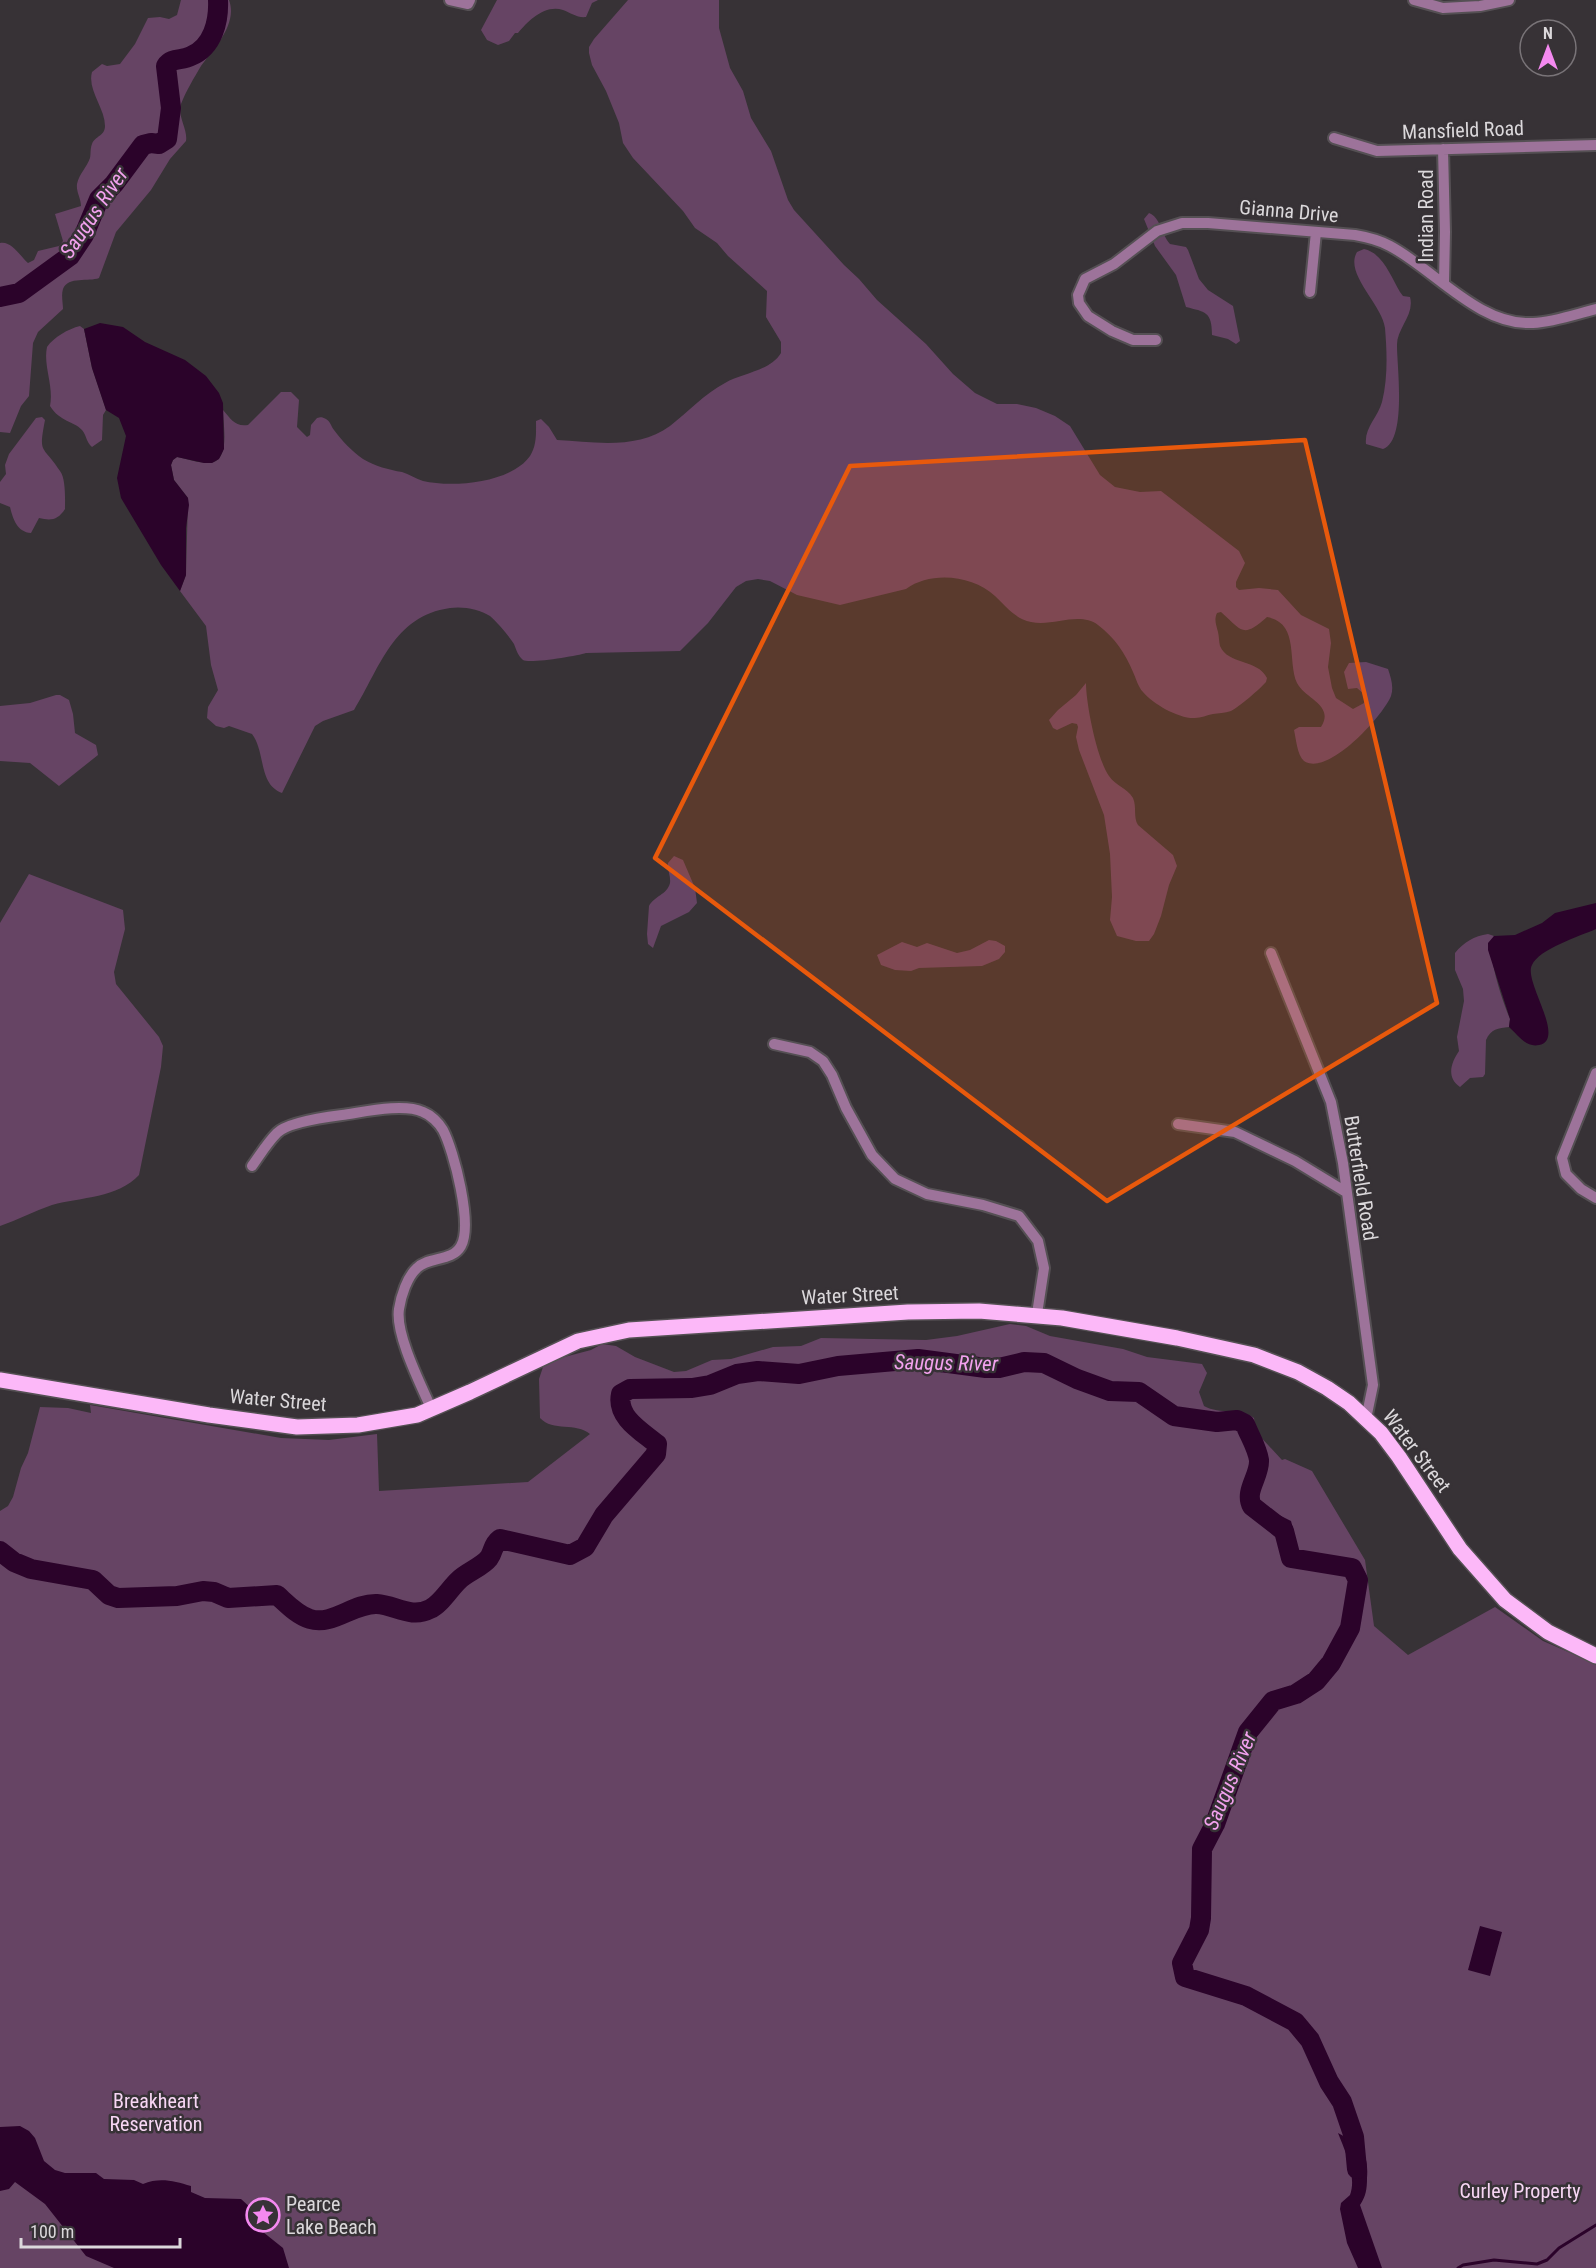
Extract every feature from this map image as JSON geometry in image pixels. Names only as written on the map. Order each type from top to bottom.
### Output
[{"type":"main road","name":"Water Street","points":[[0,1380],[209,1415],[297,1427],[358,1425],[417,1415],[578,1341],[629,1330],[908,1312],[979,1311],[1037,1314],[1177,1338],[1262,1358],[1314,1380],[1349,1403],[1381,1433],[1460,1549],[1486,1581],[1505,1600],[1537,1624],[1596,1656]]},
{"type":"street","points":[[450,0],[468,4],[470,0]]},
{"type":"street","points":[[1414,0],[1443,8],[1480,6],[1509,0]]},
{"type":"street","name":"Mansfield Road","points":[[1334,138],[1377,151],[1596,145]]},
{"type":"street","name":"Indian Road","points":[[1443,149],[1444,284]]},
{"type":"street","name":"Gianna Drive","points":[[1156,340],[1133,340],[1112,331],[1088,315],[1079,303],[1078,295],[1086,279],[1114,264],[1157,231],[1182,223],[1208,223],[1372,238],[1404,254],[1491,315],[1516,322],[1544,321],[1596,309]]},
{"type":"street","points":[[1310,292],[1316,232]]},
{"type":"street","name":"Butterfield Road","points":[[1271,953],[1331,1102],[1347,1192],[1373,1384],[1366,1419]]},
{"type":"street","points":[[774,1044],[810,1052],[823,1060],[872,1155],[895,1179],[927,1194],[983,1205],[1019,1216],[1038,1241],[1044,1268],[1037,1314]]},
{"type":"street","points":[[1596,1073],[1563,1158],[1566,1174],[1581,1189],[1596,1198]]},
{"type":"street","points":[[252,1166],[278,1132],[315,1118],[402,1108],[422,1111],[433,1118],[443,1129],[460,1188],[464,1214],[464,1238],[457,1250],[445,1258],[417,1267],[406,1285],[399,1311],[401,1333],[431,1408]]},
{"type":"street","points":[[1178,1124],[1235,1132],[1295,1161],[1347,1192]]},
{"type":"highlighted area","points":[[1305,440],[1437,1003],[1107,1201],[655,858],[850,466]]},
{"type":"green space","points":[[181,0],[229,0],[231,9],[228,27],[201,66],[181,104],[180,113],[186,132],[186,141],[170,159],[151,190],[116,232],[99,278],[69,282],[63,289],[63,309],[38,332],[33,343],[29,396],[21,406],[10,433],[0,432],[0,243],[12,246],[28,263],[34,260],[38,251],[59,246],[63,241],[55,214],[81,206],[77,190],[78,180],[90,158],[92,144],[105,129],[102,112],[92,86],[92,72],[102,64],[107,66],[120,64],[135,44],[148,18],[169,19],[177,15]]},
{"type":"green space","points":[[497,0],[598,0],[592,3],[586,17],[556,9],[543,11],[518,33],[515,33],[509,41],[498,45],[487,40],[481,30]]},
{"type":"green space","points":[[628,0],[719,0],[719,28],[730,68],[743,91],[751,118],[771,151],[788,200],[794,210],[877,300],[926,344],[953,374],[975,393],[997,404],[1017,404],[1036,408],[1055,416],[1070,426],[1100,475],[1115,487],[1140,492],[1161,491],[1239,551],[1245,563],[1236,582],[1239,590],[1259,588],[1278,590],[1301,615],[1329,629],[1331,643],[1328,667],[1336,698],[1353,709],[1364,703],[1364,694],[1357,688],[1348,689],[1344,672],[1349,663],[1366,662],[1388,669],[1392,686],[1391,696],[1377,717],[1354,742],[1327,760],[1314,764],[1304,761],[1298,751],[1294,730],[1299,727],[1321,727],[1324,713],[1322,708],[1297,683],[1291,644],[1284,627],[1267,617],[1253,628],[1243,630],[1221,612],[1217,613],[1216,624],[1220,646],[1224,652],[1263,672],[1267,678],[1266,682],[1231,711],[1189,718],[1167,710],[1147,697],[1140,688],[1119,646],[1110,635],[1091,621],[1074,619],[1048,623],[1031,622],[1015,615],[986,589],[951,578],[927,580],[906,589],[840,605],[797,595],[770,581],[758,579],[746,581],[736,587],[708,623],[680,651],[586,653],[527,661],[521,658],[506,633],[486,614],[460,607],[431,613],[415,621],[390,646],[354,710],[315,726],[282,793],[274,789],[269,783],[252,734],[229,726],[224,728],[216,726],[207,718],[208,707],[218,690],[211,665],[206,626],[180,591],[186,575],[188,498],[174,480],[171,465],[177,457],[197,462],[216,461],[223,450],[223,410],[236,424],[248,425],[281,392],[291,392],[299,400],[297,427],[307,437],[310,435],[311,425],[317,418],[326,419],[351,449],[372,464],[405,473],[423,481],[465,483],[496,478],[521,465],[534,448],[536,421],[541,419],[557,440],[615,443],[644,439],[670,426],[717,387],[763,368],[781,353],[781,342],[766,317],[767,291],[717,243],[695,228],[683,211],[633,158],[623,143],[619,123],[592,65],[589,47]]},
{"type":"green space","points":[[1149,213],[1159,222],[1170,244],[1186,247],[1199,279],[1208,290],[1233,306],[1240,341],[1236,344],[1228,339],[1212,335],[1209,317],[1198,310],[1186,307],[1176,275],[1155,246],[1144,219]]},
{"type":"green space","points":[[1364,249],[1371,251],[1381,260],[1403,296],[1410,297],[1411,304],[1397,340],[1398,418],[1390,443],[1383,449],[1366,444],[1367,433],[1382,402],[1387,356],[1382,319],[1355,270],[1354,261],[1357,252]]},
{"type":"green space","points":[[80,326],[84,329],[92,368],[106,410],[103,415],[102,440],[92,447],[82,430],[58,415],[50,406],[47,347],[62,334]]},
{"type":"green space","points":[[42,417],[45,420],[42,445],[62,475],[65,509],[54,519],[39,518],[31,533],[22,530],[14,520],[10,507],[0,503],[0,482],[6,474],[5,465],[9,454],[36,418]]},
{"type":"green space","points":[[1086,683],[1093,731],[1105,768],[1109,776],[1133,798],[1138,825],[1173,855],[1177,866],[1169,885],[1161,916],[1149,941],[1136,941],[1117,936],[1110,920],[1112,897],[1110,854],[1104,815],[1079,750],[1076,737],[1078,727],[1077,724],[1072,723],[1057,730],[1053,728],[1049,720]]},
{"type":"green space","points":[[56,695],[69,700],[75,733],[96,745],[98,755],[59,786],[30,763],[0,761],[0,706],[30,703]]},
{"type":"green space","points":[[674,856],[683,860],[695,888],[697,903],[689,912],[661,926],[653,948],[648,944],[647,934],[649,906],[670,883],[668,863]]},
{"type":"green space","points":[[29,874],[123,910],[125,929],[114,972],[116,984],[159,1037],[163,1046],[161,1067],[139,1175],[121,1188],[98,1196],[52,1205],[0,1226],[0,923]]},
{"type":"green space","points":[[1488,934],[1494,936],[1493,965],[1510,1019],[1509,1027],[1495,1030],[1486,1040],[1483,1077],[1470,1078],[1460,1087],[1451,1074],[1452,1065],[1459,1051],[1457,1037],[1464,1001],[1463,989],[1455,970],[1455,953],[1470,940]]},
{"type":"green space","points":[[989,940],[1005,946],[1005,952],[999,959],[982,966],[895,970],[881,965],[877,955],[902,942],[917,947],[927,943],[957,953],[970,950]]},
{"type":"green space","points":[[1010,1324],[1026,1326],[1050,1336],[1123,1349],[1147,1357],[1202,1364],[1207,1373],[1199,1392],[1204,1406],[1210,1409],[1243,1413],[1254,1418],[1256,1432],[1282,1460],[1285,1459],[1312,1471],[1365,1560],[1374,1626],[1408,1655],[1495,1607],[1543,1641],[1596,1664],[1596,2268],[0,2268],[0,1511],[8,1506],[13,1497],[40,1407],[68,1408],[91,1413],[90,1405],[281,1438],[329,1440],[377,1434],[379,1491],[528,1482],[590,1434],[578,1428],[551,1425],[540,1418],[539,1379],[543,1367],[553,1360],[591,1350],[602,1344],[616,1346],[635,1357],[674,1372],[686,1371],[712,1360],[731,1359],[773,1347],[801,1346],[821,1338],[926,1340],[957,1336]]},
{"type":"shaded area","points":[[100,323],[123,327],[145,342],[185,360],[206,376],[219,393],[223,403],[224,449],[219,459],[212,463],[204,463],[177,457],[171,465],[174,480],[188,498],[189,505],[186,528],[186,575],[180,591],[161,565],[121,498],[117,478],[126,436],[119,418],[106,410],[92,368],[84,329]]},
{"type":"shaded area","points":[[1596,903],[1596,929],[1551,948],[1536,959],[1532,965],[1533,983],[1547,1021],[1548,1032],[1546,1040],[1539,1045],[1530,1045],[1509,1027],[1510,1019],[1488,950],[1488,943],[1494,936],[1515,935],[1542,923],[1555,913]]},
{"type":"shaded area","points":[[1249,1500],[1268,1513],[1275,1513],[1291,1521],[1294,1532],[1288,1550],[1279,1537],[1255,1513]]},
{"type":"shaded area","points":[[1480,1926],[1502,1932],[1490,1976],[1468,1970]]},
{"type":"shaded area","points":[[20,2126],[35,2138],[44,2161],[55,2170],[65,2173],[96,2173],[104,2179],[134,2180],[143,2184],[161,2180],[173,2181],[191,2186],[191,2192],[205,2198],[241,2199],[252,2209],[258,2228],[283,2248],[289,2268],[114,2268],[86,2256],[45,2204],[15,2182],[9,2189],[0,2191],[0,2127]]},
{"type":"shaded area","points":[[1338,2133],[1352,2141],[1365,2156],[1367,2186],[1360,2205],[1382,2268],[1358,2268],[1347,2243],[1340,2209],[1341,2203],[1350,2195],[1352,2180]]},
{"type":"waterway","name":"Saugus River","points":[[0,297],[19,293],[70,256],[84,235],[99,199],[114,184],[143,145],[159,144],[167,139],[171,108],[166,66],[171,61],[199,52],[205,46],[216,25],[218,0]]},
{"type":"waterway","name":"Saugus River","points":[[0,1551],[14,1562],[31,1569],[93,1580],[109,1595],[118,1598],[177,1596],[203,1591],[214,1592],[228,1598],[277,1595],[301,1615],[318,1620],[377,1604],[416,1613],[430,1609],[459,1580],[486,1561],[500,1539],[570,1555],[585,1547],[604,1515],[656,1454],[657,1444],[637,1429],[622,1410],[621,1394],[630,1389],[692,1388],[710,1385],[737,1374],[758,1371],[799,1374],[838,1366],[918,1359],[986,1368],[999,1368],[1024,1362],[1044,1363],[1077,1379],[1110,1391],[1139,1392],[1174,1416],[1217,1422],[1237,1420],[1245,1424],[1259,1460],[1250,1495],[1252,1506],[1284,1531],[1291,1558],[1352,1568],[1358,1580],[1350,1628],[1331,1663],[1316,1681],[1296,1694],[1273,1701],[1248,1732],[1215,1824],[1202,1849],[1199,1930],[1182,1963],[1185,1977],[1246,1996],[1295,2022],[1310,2040],[1329,2082],[1342,2102],[1354,2137],[1357,2169]]},
{"type":"waterway","points":[[1458,2268],[1463,2265],[1494,2260],[1537,2264],[1547,2260],[1559,2248],[1596,2225]]},
{"type":"place","name":"Pearce Lake Beach","points":[[263,2215]]},
{"type":"park label","name":"Breakheart Reservation","points":[[156,2112]]},
{"type":"park label","name":"Curley Property","points":[[1520,2191]]}]
